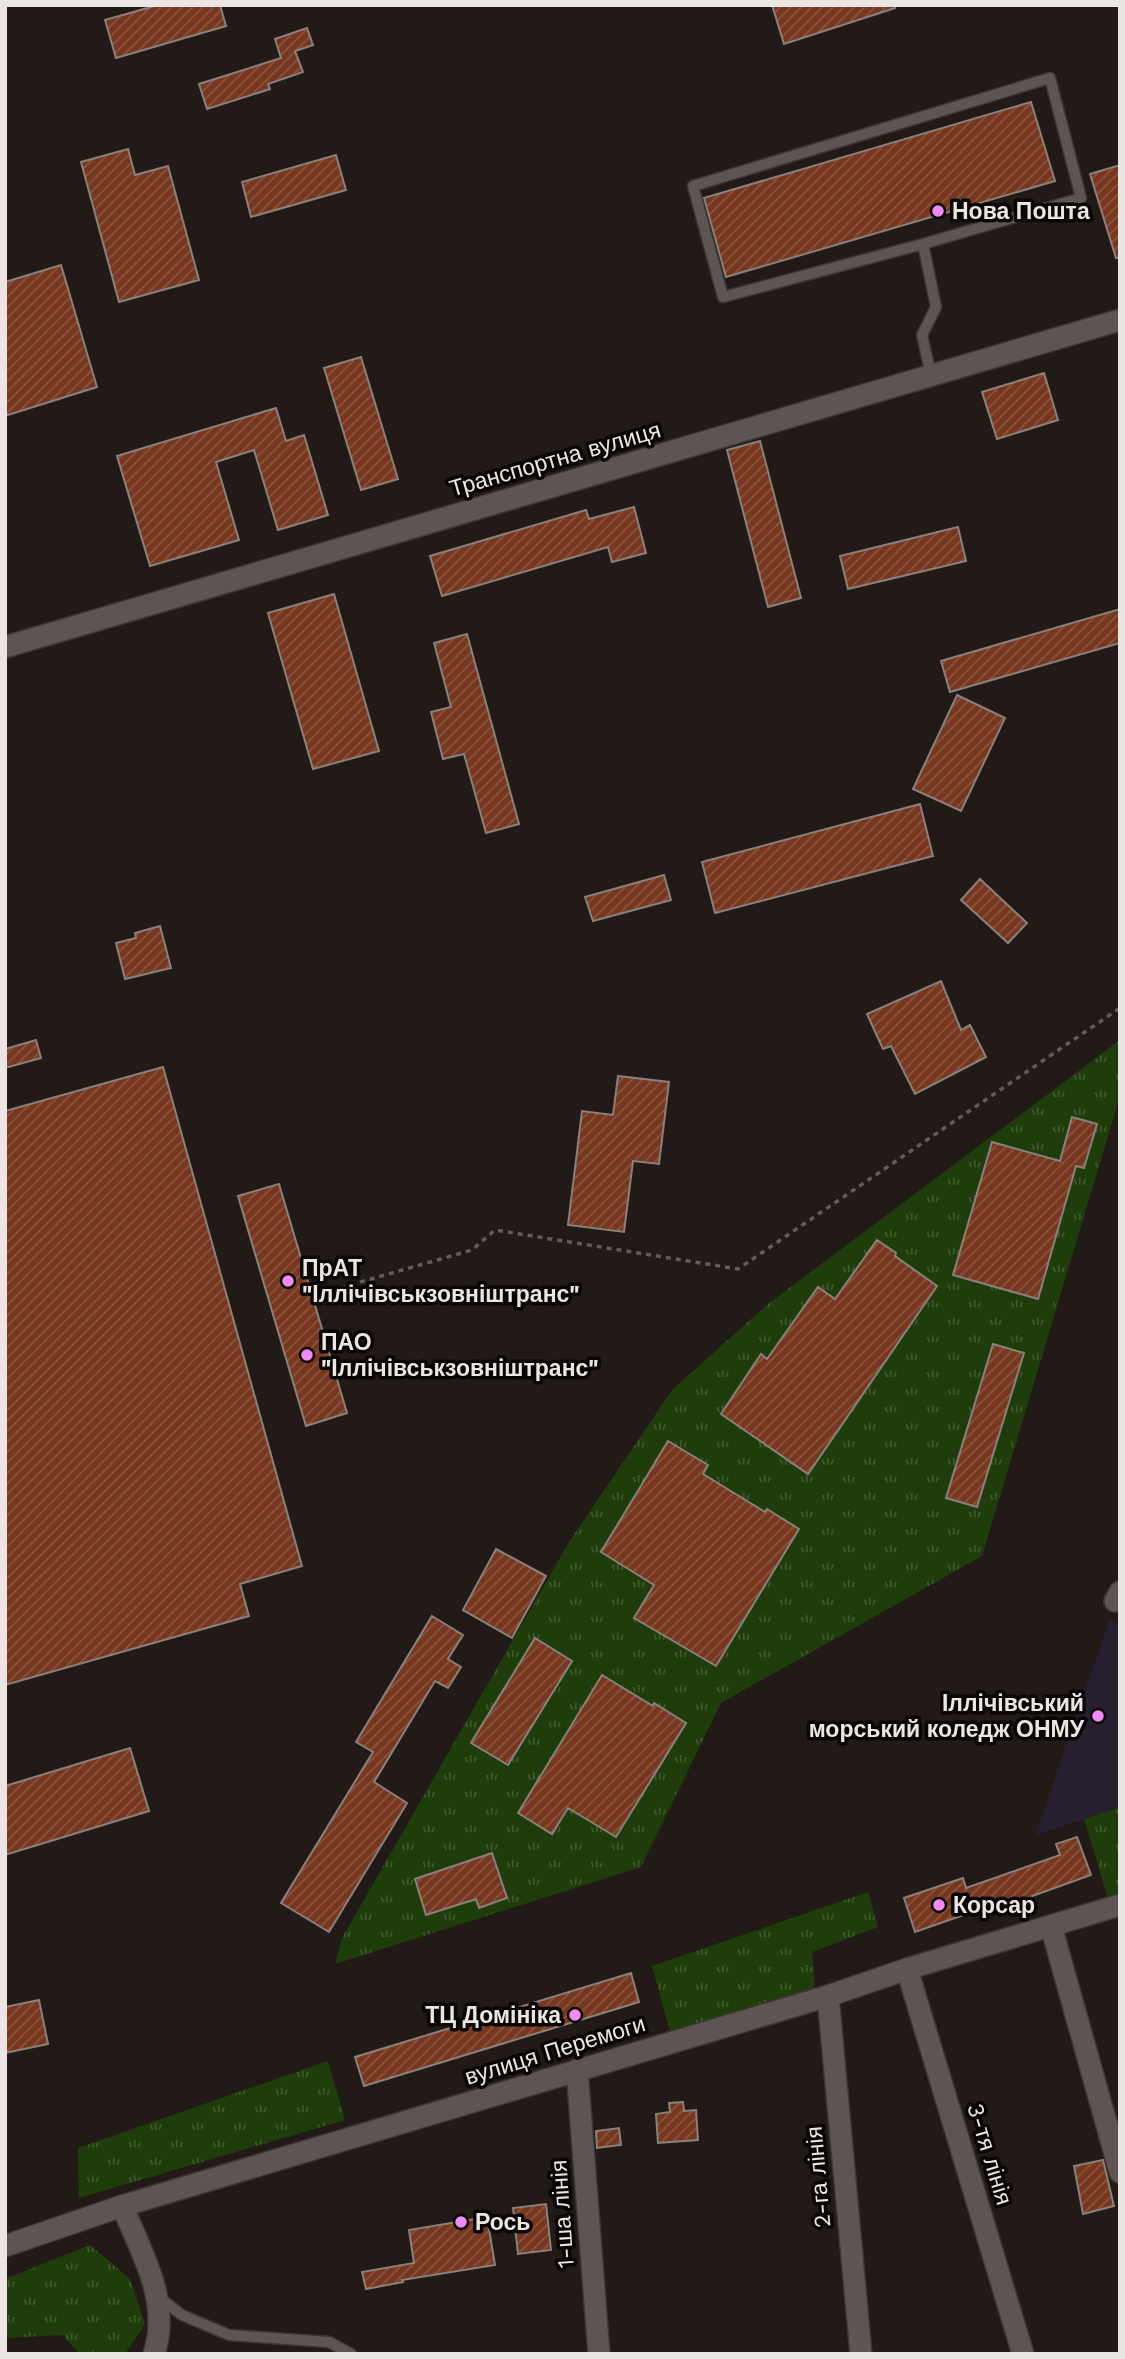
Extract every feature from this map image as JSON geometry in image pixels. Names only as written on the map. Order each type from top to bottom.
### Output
[{"type":"street","name":"Транспортна вулиця","points":[[5,647],[1120,320]]},
{"type":"street","name":"вулиця Перемоги","points":[[5,2246],[122,2206],[828,1996],[907,1969],[1120,1905]]},
{"type":"street","points":[[1051,1926],[1120,2172]]},
{"type":"street","name":"3-тя лінія","points":[[907,1969],[1023,2354]]},
{"type":"street","name":"2-га лінія","points":[[828,1996],[861,2354]]},
{"type":"street","name":"1-ша лінія","points":[[577,2070],[599,2354]]},
{"type":"street","points":[[122,2206],[155,2284],[161,2334],[154,2354]]},
{"type":"lane","points":[[1050,78],[1081,198],[923,244],[723,297],[693,186],[1050,78]]},
{"type":"lane","points":[[923,244],[936,307],[922,335],[931,375]]},
{"type":"lane","points":[[156,2295],[182,2315],[229,2335],[329,2342],[351,2354]]},
{"type":"path","points":[[312,1296],[472,1250],[495,1230],[738,1269],[1120,1008]]},
{"type":"shaded area","name":"Іллічівський морський коледж ОНМУ","points":[[1109,1620],[1120,1625],[1120,1807],[1036,1835]]},
{"type":"green space","points":[[1120,1040],[1120,1096],[982,1556],[721,1703],[641,1867],[335,1964],[342,1938],[569,1542],[672,1390],[768,1304]]},
{"type":"green space","points":[[1120,1807],[1120,1899],[1109,1902],[1084,1819]]},
{"type":"green space","points":[[868,1892],[878,1927],[812,1952],[815,1985],[811,1992],[671,2035],[652,1966]]},
{"type":"green space","points":[[328,2061],[345,2120],[79,2198],[78,2148]]},
{"type":"green space","points":[[90,2245],[130,2279],[145,2324],[125,2354],[80,2354],[62,2335],[5,2338],[5,2279]]},
{"type":"building","points":[[158,5],[220,5],[226,26],[116,58],[105,20]]},
{"type":"building","points":[[772,5],[894,5],[895,8],[784,44]]},
{"type":"building","points":[[307,28],[313,45],[295,51],[303,72],[268,84],[270,89],[207,109],[199,84],[281,58],[275,39]]},
{"type":"building","points":[[1031,102],[1055,181],[726,277],[704,198]]},
{"type":"building","points":[[128,149],[135,175],[168,166],[199,280],[119,302],[81,162]]},
{"type":"building","points":[[336,155],[346,190],[251,217],[242,182]]},
{"type":"building","points":[[1120,165],[1120,258],[1116,258],[1090,174]]},
{"type":"building","points":[[61,265],[97,387],[5,416],[5,282]]},
{"type":"building","points":[[361,357],[398,479],[361,490],[324,368]]},
{"type":"building","points":[[1044,373],[1058,420],[997,439],[982,392]]},
{"type":"building","points":[[276,408],[286,441],[304,435],[328,515],[278,530],[254,450],[216,462],[239,540],[150,566],[117,456]]},
{"type":"building","points":[[760,441],[801,598],[768,607],[727,450]]},
{"type":"building","points":[[634,507],[646,553],[612,562],[608,547],[442,596],[430,556],[586,510],[589,519]]},
{"type":"building","points":[[958,527],[966,561],[848,589],[840,556]]},
{"type":"building","points":[[334,594],[379,751],[313,769],[268,613]]},
{"type":"building","points":[[1120,609],[1120,643],[950,692],[941,661]]},
{"type":"building","points":[[467,634],[519,824],[486,833],[464,754],[443,759],[431,712],[451,707],[434,643]]},
{"type":"building","points":[[957,695],[1005,718],[961,811],[913,789]]},
{"type":"building","points":[[920,804],[933,856],[715,913],[702,862]]},
{"type":"building","points":[[664,875],[671,900],[593,921],[585,897]]},
{"type":"building","points":[[980,879],[1027,923],[1008,943],[961,900]]},
{"type":"building","points":[[160,926],[171,968],[125,979],[116,943],[136,938],[135,933]]},
{"type":"building","points":[[941,981],[961,1030],[970,1025],[986,1057],[915,1094],[891,1046],[883,1049],[867,1014]]},
{"type":"building","points":[[36,1040],[41,1058],[5,1068],[5,1049]]},
{"type":"building","points":[[163,1067],[302,1566],[240,1584],[249,1616],[5,1685],[5,1111]]},
{"type":"building","points":[[618,1076],[669,1082],[659,1164],[633,1161],[624,1232],[568,1225],[582,1111],[613,1115]]},
{"type":"building","points":[[1072,1117],[1097,1124],[1084,1168],[1076,1166],[1038,1299],[953,1275],[992,1142],[1060,1161]]},
{"type":"building","name":"ПАО \"Іллічівськзовніштранс\"","points":[[279,1184],[347,1413],[306,1426],[238,1196]]},
{"type":"building","points":[[877,1240],[937,1286],[808,1474],[721,1414],[761,1354],[767,1359],[818,1287],[835,1299]]},
{"type":"building","points":[[993,1344],[1024,1353],[977,1507],[946,1498]]},
{"type":"building","points":[[668,1441],[708,1465],[703,1474],[765,1512],[767,1509],[799,1529],[716,1666],[634,1618],[654,1585],[601,1552]]},
{"type":"building","points":[[496,1549],[546,1576],[512,1638],[463,1610]]},
{"type":"building","points":[[432,1616],[463,1635],[448,1659],[461,1667],[448,1688],[435,1681],[374,1782],[407,1803],[329,1932],[281,1903],[373,1752],[356,1742]]},
{"type":"building","points":[[535,1638],[572,1661],[508,1765],[471,1743]]},
{"type":"building","points":[[602,1675],[686,1723],[616,1837],[568,1808],[552,1834],[518,1813]]},
{"type":"building","points":[[130,1748],[149,1811],[5,1855],[5,1786]]},
{"type":"building","points":[[1077,1837],[1091,1875],[999,1908],[998,1903],[915,1932],[904,1898],[963,1878],[966,1888],[1060,1855],[1056,1844]]},
{"type":"building","points":[[492,1853],[507,1898],[479,1908],[476,1899],[426,1915],[415,1879]]},
{"type":"building","points":[[631,1973],[639,2002],[364,2086],[355,2057]]},
{"type":"building","points":[[39,2000],[48,2044],[5,2053],[5,2007]]},
{"type":"building","points":[[683,2102],[684,2111],[696,2110],[698,2140],[658,2143],[656,2114],[670,2112],[669,2103]]},
{"type":"building","points":[[619,2128],[621,2145],[597,2148],[596,2131]]},
{"type":"building","points":[[1103,2160],[1114,2206],[1083,2214],[1074,2166]]},
{"type":"building","points":[[546,2204],[551,2250],[518,2254],[513,2208]]},
{"type":"building","points":[[487,2217],[495,2265],[402,2280],[403,2282],[366,2289],[362,2272],[414,2263],[409,2230]]},
{"type":"place","name":"Нова Пошта","points":[[938,211]]},
{"type":"place","name":"ПрАТ \"Іллічівськзовніштранс\"","points":[[288,1281]]},
{"type":"place","name":"ПАО \"Іллічівськзовніштранс\"","points":[[307,1355]]},
{"type":"place","name":"Іллічівський морський коледж ОНМУ","points":[[1098,1716]]},
{"type":"place","name":"Корсар","points":[[939,1905]]},
{"type":"place","name":"ТЦ Домініка","points":[[575,2015]]},
{"type":"place","name":"Рось","points":[[461,2222]]}]
